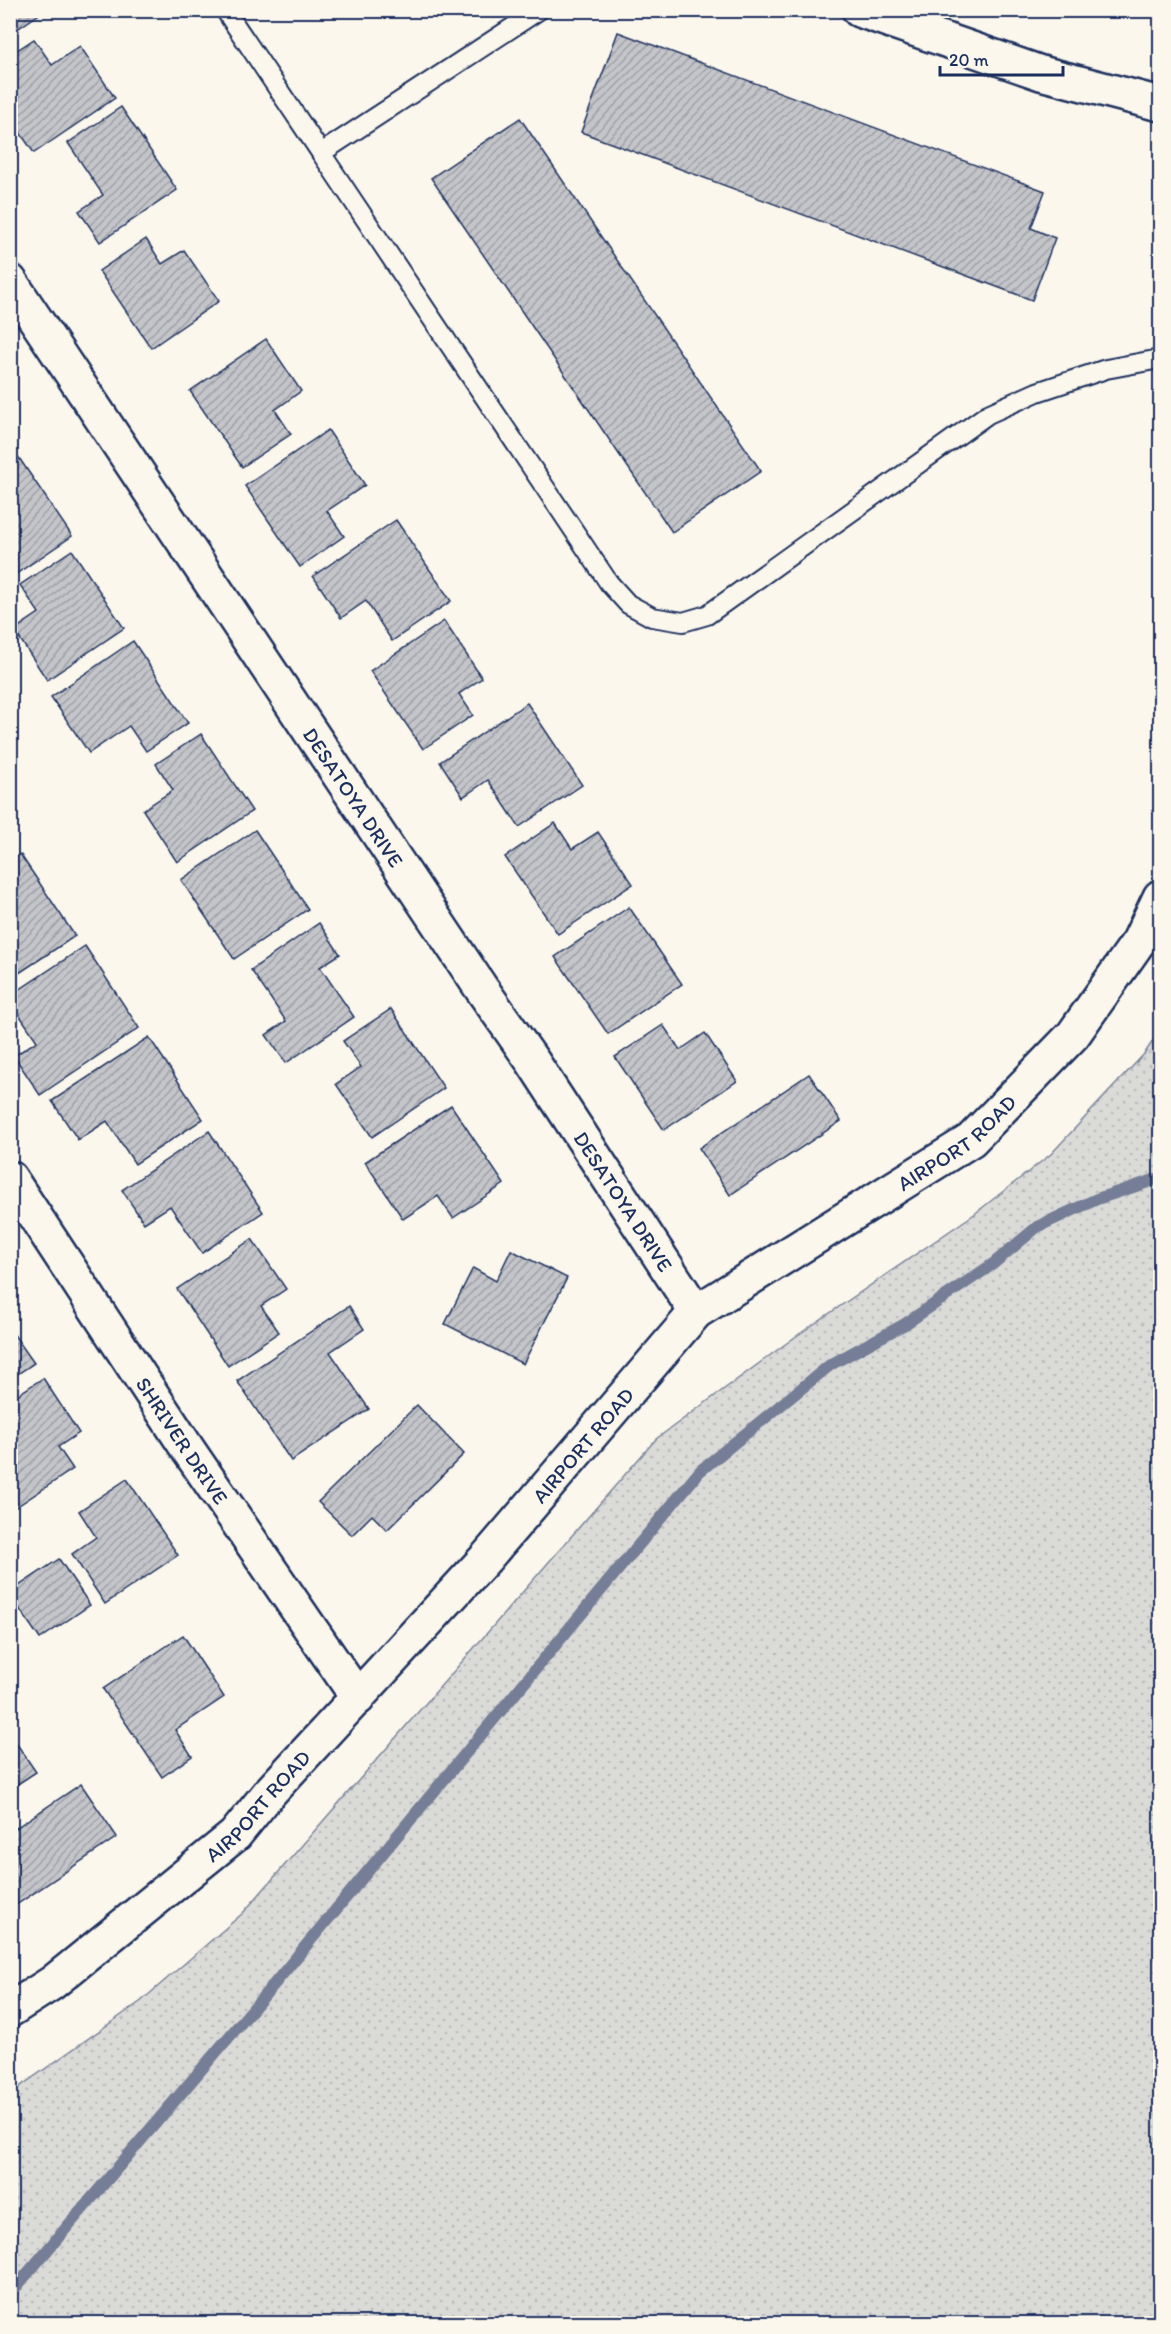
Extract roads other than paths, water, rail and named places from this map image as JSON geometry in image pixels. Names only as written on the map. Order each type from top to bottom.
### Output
[{"type":"street","points":[[859,10],[1041,73],[1161,104]]},
{"type":"street","name":"DESATOYA DRIVE","points":[[10,281],[533,1062],[696,1312]]},
{"type":"street","name":"AIRPORT ROAD","points":[[10,2010],[52,1983],[235,1835],[269,1793],[486,1558],[696,1312],[971,1140],[1073,1035],[1139,941],[1161,897]]},
{"type":"street","name":"SHRIVER DRIVE","points":[[10,1178],[189,1451],[358,1698]]},
{"type":"lane","points":[[225,10],[609,584],[628,604],[652,617],[682,622],[707,615],[988,414],[1037,392],[1096,373],[1161,359]]},
{"type":"lane","points":[[321,153],[539,10]]},
{"type":"waterway","points":[[10,2294],[275,1983],[700,1471],[830,1365],[905,1324],[993,1264],[1037,1227],[1097,1199],[1160,1178]]}]
